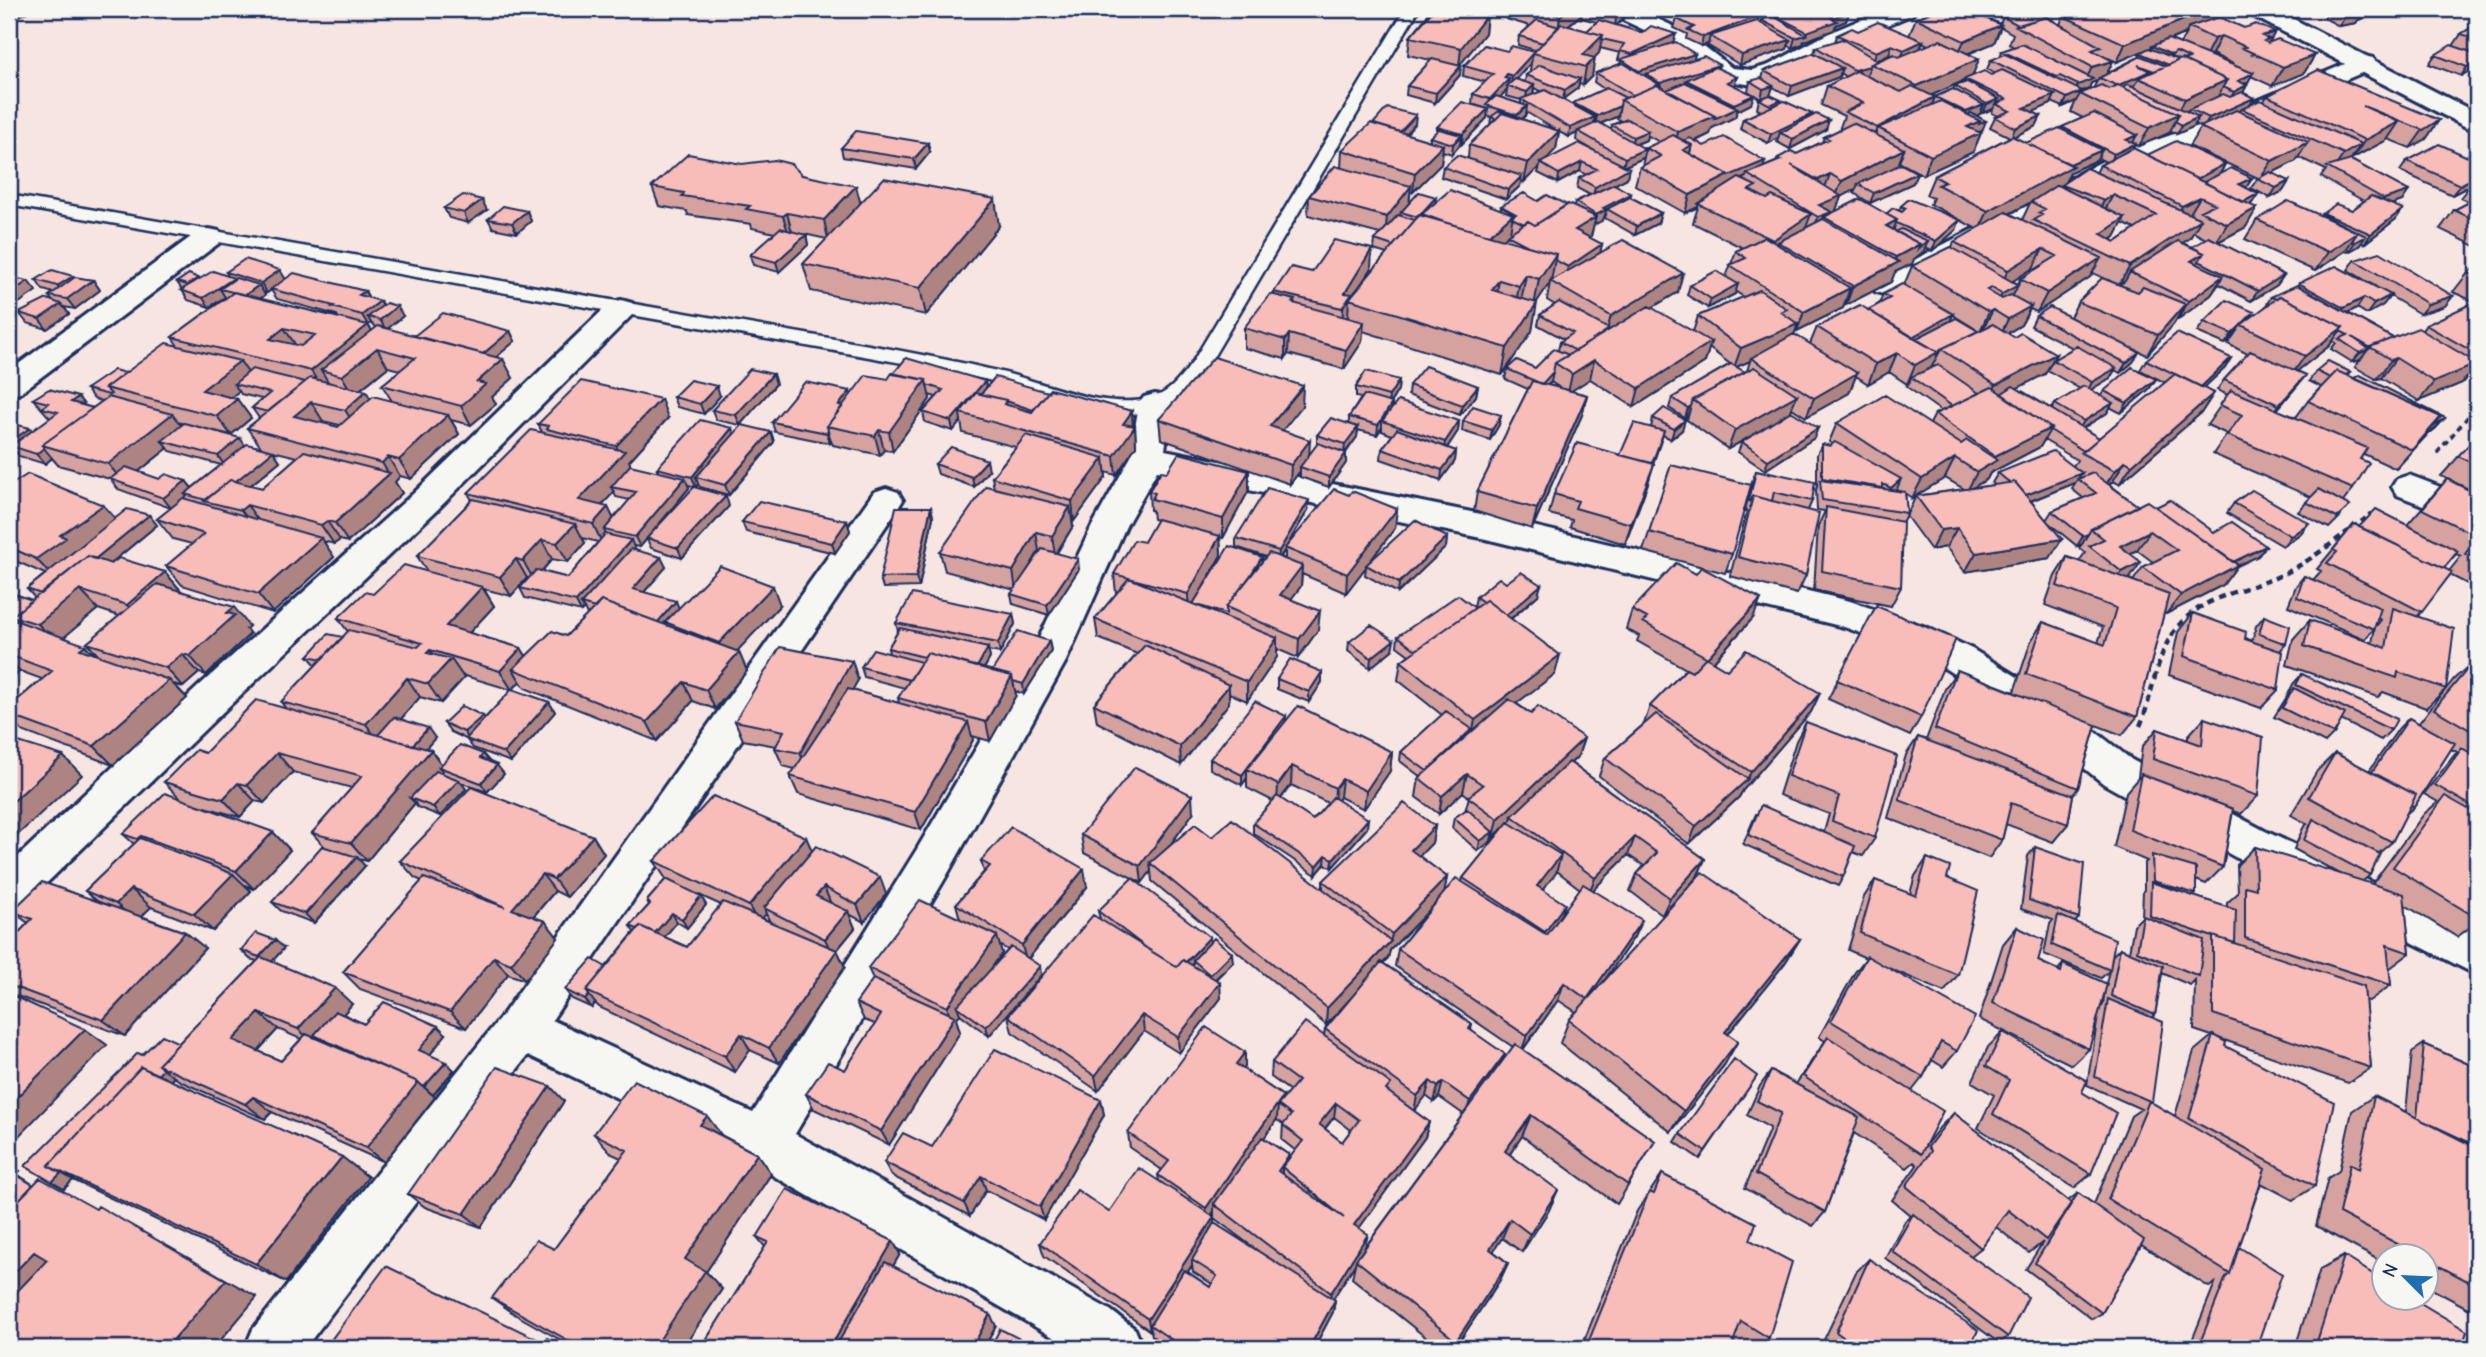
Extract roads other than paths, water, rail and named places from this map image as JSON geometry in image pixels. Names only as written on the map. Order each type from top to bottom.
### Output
[{"type":"street","points":[[1618,9],[1678,37],[1725,74],[1753,78],[1778,70],[1837,38],[1905,9]]},
{"type":"street","points":[[2257,9],[2477,123]]},
{"type":"street","points":[[1886,286],[2127,159],[2204,132],[2364,63]]},
{"type":"street","points":[[9,386],[209,237]]},
{"type":"street","points":[[9,892],[215,695],[426,501],[621,309]]},
{"type":"street","points":[[763,1143],[932,862],[1047,662],[1109,526],[1147,458],[1155,404]]},
{"type":"street","points":[[1147,458],[1486,527],[1850,615],[1910,636],[1959,659],[2038,709],[2118,772],[2250,844],[2382,905],[2477,955]]},
{"type":"street","points":[[2409,486],[2477,514]]},
{"type":"street","points":[[272,1348],[520,1028],[886,499]]},
{"type":"street","points":[[520,1028],[763,1143],[1091,1329],[1116,1348]]},
{"type":"lane","points":[[9,200],[869,351],[999,377],[1088,401],[1124,407],[1155,404],[1171,397],[1182,387],[1218,337],[1412,9]]}]
